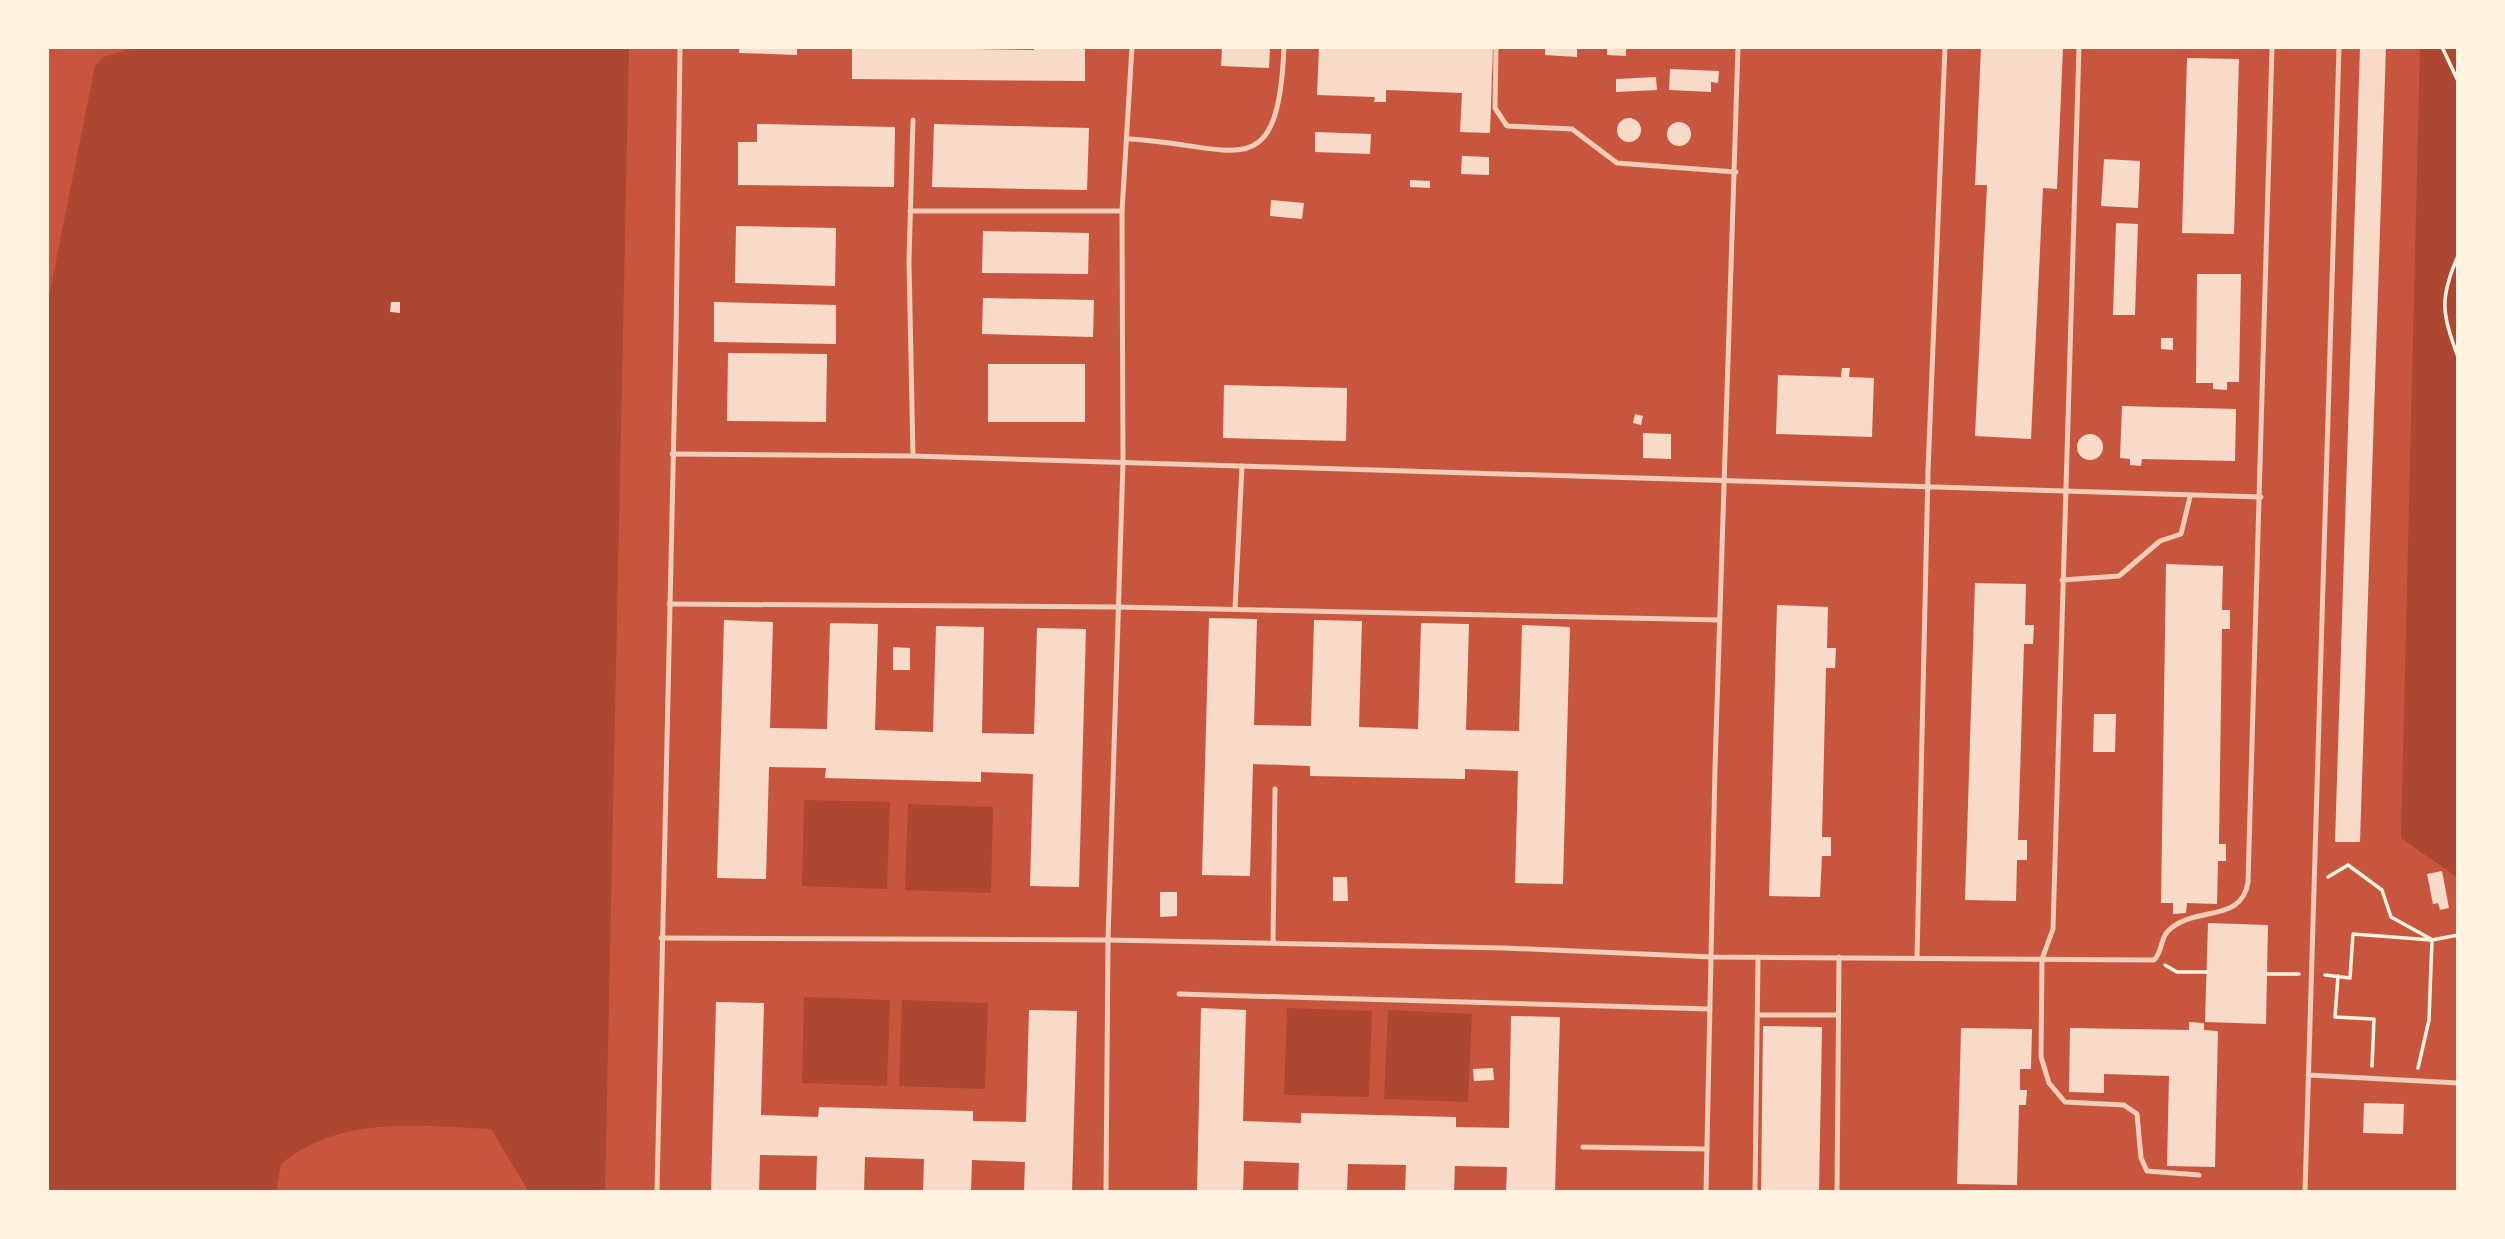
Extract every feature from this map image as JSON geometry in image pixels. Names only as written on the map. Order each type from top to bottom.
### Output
[{"type":"lane","points":[[657,1192],[680,47]]},
{"type":"lane","points":[[1106,1192],[1108,940],[1123,462],[1122,211],[1132,47]]},
{"type":"lane","points":[[1128,139],[1171,141],[1237,152],[1259,143],[1266,137],[1277,116],[1283,85],[1284,47]]},
{"type":"lane","points":[[1496,47],[1495,108],[1507,126],[1572,129],[1617,163],[1736,172]]},
{"type":"lane","points":[[1706,1192],[1719,620],[1736,172],[1738,47]]},
{"type":"lane","points":[[1917,958],[1928,489],[1945,47]]},
{"type":"lane","points":[[2079,47],[2053,929],[2042,959],[2041,1058],[2045,1076],[2056,1093],[2071,1103],[2113,1104],[2131,1109],[2140,1121],[2141,1158],[2147,1171],[2199,1175]]},
{"type":"lane","points":[[661,938],[1108,940],[1504,948],[1712,957],[2154,960],[2162,950],[2164,937],[2170,929],[2210,911],[2235,907],[2246,895],[2261,497],[2272,47]]},
{"type":"lane","points":[[2305,1192],[2339,47]]},
{"type":"lane","points":[[913,120],[910,211],[913,456]]},
{"type":"lane","points":[[910,211],[1122,211]]},
{"type":"lane","points":[[672,454],[913,456],[2190,497],[2261,497]]},
{"type":"lane","points":[[1235,609],[1242,466]]},
{"type":"lane","points":[[2062,580],[2119,576],[2160,541],[2181,534],[2190,497]]},
{"type":"lane","points":[[669,604],[1117,607],[1719,620]]},
{"type":"lane","points":[[1273,943],[1275,789]]},
{"type":"lane","points":[[1755,1192],[1758,957]]},
{"type":"lane","points":[[1837,1192],[1839,957]]},
{"type":"lane","points":[[1179,994],[1710,1009]]},
{"type":"lane","points":[[1758,1015],[1838,1015]]},
{"type":"lane","points":[[2308,1075],[2458,1083]]},
{"type":"lane","points":[[1583,1147],[1707,1149]]},
{"type":"path","points":[[2442,47],[2458,80]]},
{"type":"path","points":[[2458,256],[2446,279],[2444,296],[2445,317],[2458,357]]},
{"type":"path","points":[[2313,885],[2348,865],[2382,890],[2391,917],[2432,940]]},
{"type":"path","points":[[2267,974],[2312,974],[2350,978],[2353,934],[2432,940],[2458,935]]},
{"type":"path","points":[[2416,1079],[2430,1020],[2432,940]]},
{"type":"path","points":[[2154,960],[2177,972],[2207,972]]},
{"type":"path","points":[[2338,976],[2335,1017],[2374,1019],[2372,1077]]},
{"type":"shaded area","points":[[137,47],[629,47],[605,1192],[529,1192],[491,1129],[408,1126],[354,1131],[329,1137],[304,1148],[281,1164],[276,1192],[47,1192],[47,306],[95,66],[103,57]]},
{"type":"shaded area","points":[[2420,47],[2458,47],[2458,878],[2401,838]]},
{"type":"shaded area","points":[[804,800],[890,802],[887,889],[802,886]]},
{"type":"shaded area","points":[[908,804],[993,807],[991,893],[905,890]]},
{"type":"shaded area","points":[[804,997],[890,1000],[887,1086],[802,1083]]},
{"type":"shaded area","points":[[902,1000],[988,1003],[985,1089],[899,1086]]},
{"type":"shaded area","points":[[1287,1008],[1372,1011],[1369,1097],[1284,1095]]},
{"type":"shaded area","points":[[1388,1010],[1472,1014],[1468,1102],[1384,1099]]},
{"type":"building","points":[[739,47],[797,47],[797,55],[739,53]]},
{"type":"building","points":[[852,47],[1034,50],[1034,47],[1085,47],[1085,81],[852,79]]},
{"type":"building","points":[[1222,47],[1270,47],[1269,68],[1221,66]]},
{"type":"building","points":[[1319,47],[1493,47],[1490,133],[1460,132],[1462,93],[1386,90],[1386,102],[1374,102],[1375,97],[1317,95]]},
{"type":"building","points":[[1545,47],[1577,48],[1577,57],[1545,55]]},
{"type":"building","points":[[1607,47],[1626,47],[1626,56],[1607,55]]},
{"type":"building","points":[[1981,47],[2063,48],[2057,189],[2043,188],[2031,439],[1975,436],[1987,185],[1975,185]]},
{"type":"building","points":[[2360,47],[2386,47],[2360,842],[2335,842]]},
{"type":"building","points":[[2187,58],[2239,59],[2234,234],[2182,233]]},
{"type":"building","points":[[1670,69],[1719,71],[1718,83],[1711,82],[1711,92],[1669,90]]},
{"type":"building","points":[[1656,77],[1657,90],[1616,92],[1616,79]]},
{"type":"building","points":[[1629,118],[1638,121],[1641,130],[1638,139],[1629,142],[1620,139],[1617,130],[1620,121]]},
{"type":"building","points":[[1679,122],[1688,125],[1691,134],[1688,143],[1679,146],[1670,143],[1667,134],[1670,125]]},
{"type":"building","points":[[757,124],[895,127],[894,187],[738,185],[738,142],[757,142]]},
{"type":"building","points":[[934,124],[1089,128],[1087,190],[932,187]]},
{"type":"building","points":[[1315,132],[1371,134],[1370,154],[1315,152]]},
{"type":"building","points":[[1462,156],[1489,157],[1489,175],[1461,174]]},
{"type":"building","points":[[2104,159],[2140,161],[2138,208],[2101,206]]},
{"type":"building","points":[[1410,180],[1430,181],[1430,188],[1410,187]]},
{"type":"building","points":[[1271,200],[1304,203],[1302,219],[1270,216]]},
{"type":"building","points":[[2116,223],[2138,224],[2135,315],[2113,315]]},
{"type":"building","points":[[736,226],[836,228],[835,286],[735,283]]},
{"type":"building","points":[[983,231],[1089,233],[1088,274],[982,273]]},
{"type":"building","points":[[2197,274],[2241,274],[2239,382],[2227,382],[2227,390],[2213,389],[2213,383],[2196,383]]},
{"type":"building","points":[[983,298],[1094,300],[1093,337],[982,334]]},
{"type":"building","points":[[391,302],[400,302],[400,313],[390,312]]},
{"type":"building","points":[[714,302],[836,305],[836,344],[714,342]]},
{"type":"building","points":[[2161,338],[2173,338],[2173,350],[2161,349]]},
{"type":"building","points":[[728,353],[827,354],[826,422],[727,421]]},
{"type":"building","points":[[988,364],[1085,364],[1085,422],[988,422]]},
{"type":"building","points":[[1842,368],[1850,368],[1849,377],[1874,378],[1872,437],[1776,434],[1778,375],[1841,377]]},
{"type":"building","points":[[1224,385],[1347,388],[1346,441],[1223,438]]},
{"type":"building","points":[[2122,406],[2236,409],[2235,461],[2142,459],[2141,466],[2130,465],[2130,459],[2120,458]]},
{"type":"building","points":[[1635,414],[1643,416],[1641,425],[1633,423]]},
{"type":"building","points":[[1643,433],[1671,434],[1671,459],[1643,458]]},
{"type":"building","points":[[2090,434],[2099,438],[2103,447],[2099,456],[2090,460],[2081,456],[2077,447],[2081,438]]},
{"type":"building","points":[[2166,564],[2223,566],[2222,610],[2230,610],[2230,629],[2222,629],[2219,844],[2226,844],[2226,861],[2218,861],[2217,904],[2187,903],[2186,913],[2173,914],[2173,903],[2161,903]]},
{"type":"building","points":[[1975,583],[2026,584],[2025,625],[2034,625],[2033,644],[2024,644],[2018,840],[2027,840],[2027,860],[2017,860],[2016,901],[1965,900]]},
{"type":"building","points":[[1777,605],[1828,607],[1827,648],[1836,648],[1835,668],[1826,668],[1822,837],[1831,837],[1831,856],[1822,856],[1820,897],[1769,896]]},
{"type":"building","points":[[1209,618],[1257,619],[1254,725],[1311,726],[1314,620],[1362,621],[1359,727],[1418,729],[1421,623],[1469,624],[1466,730],[1519,731],[1522,625],[1570,627],[1563,884],[1515,883],[1518,771],[1465,769],[1465,779],[1310,776],[1310,766],[1253,764],[1250,876],[1202,875]]},
{"type":"building","points":[[724,620],[773,622],[770,728],[827,729],[830,623],[878,624],[875,730],[933,732],[936,626],[984,627],[982,733],[1034,734],[1037,628],[1086,629],[1079,887],[1030,886],[1033,774],[981,772],[981,782],[825,778],[826,768],[769,767],[766,879],[717,878]]},
{"type":"building","points":[[893,647],[910,648],[910,670],[893,670]]},
{"type":"building","points":[[2094,714],[2116,714],[2115,752],[2093,752]]},
{"type":"building","points":[[2442,871],[2449,908],[2440,910],[2438,903],[2433,904],[2427,874]]},
{"type":"building","points":[[1333,877],[1347,877],[1348,901],[1333,901]]},
{"type":"building","points":[[1160,892],[1177,892],[1177,916],[1160,917]]},
{"type":"building","points":[[2208,923],[2268,925],[2266,1024],[2205,1022]]},
{"type":"building","points":[[716,1002],[764,1003],[761,1115],[818,1117],[819,1107],[973,1111],[973,1121],[1026,1122],[1029,1010],[1077,1011],[1072,1192],[1024,1192],[1025,1162],[972,1160],[971,1192],[923,1192],[924,1159],[865,1157],[864,1192],[816,1192],[817,1156],[760,1155],[759,1192],[711,1192]]},
{"type":"building","points":[[1201,1008],[1246,1010],[1243,1121],[1301,1123],[1301,1113],[1456,1117],[1456,1127],[1509,1128],[1511,1016],[1560,1017],[1555,1192],[1506,1192],[1507,1167],[1455,1166],[1454,1192],[1405,1192],[1406,1165],[1348,1164],[1347,1192],[1298,1192],[1299,1163],[1244,1161],[1243,1192],[1197,1192]]},
{"type":"building","points":[[2189,1022],[2204,1023],[2204,1030],[2218,1031],[2215,1167],[2167,1166],[2169,1076],[2104,1074],[2104,1093],[2069,1092],[2070,1028],[2189,1030]]},
{"type":"building","points":[[1763,1026],[1822,1027],[1819,1192],[1761,1192]]},
{"type":"building","points":[[1961,1028],[2032,1029],[2031,1069],[2020,1069],[2020,1090],[2027,1090],[2026,1105],[2019,1105],[2017,1185],[1957,1184]]},
{"type":"building","points":[[1493,1068],[1494,1080],[1474,1081],[1473,1069]]},
{"type":"building","points":[[2364,1103],[2404,1104],[2403,1134],[2363,1133]]}]
